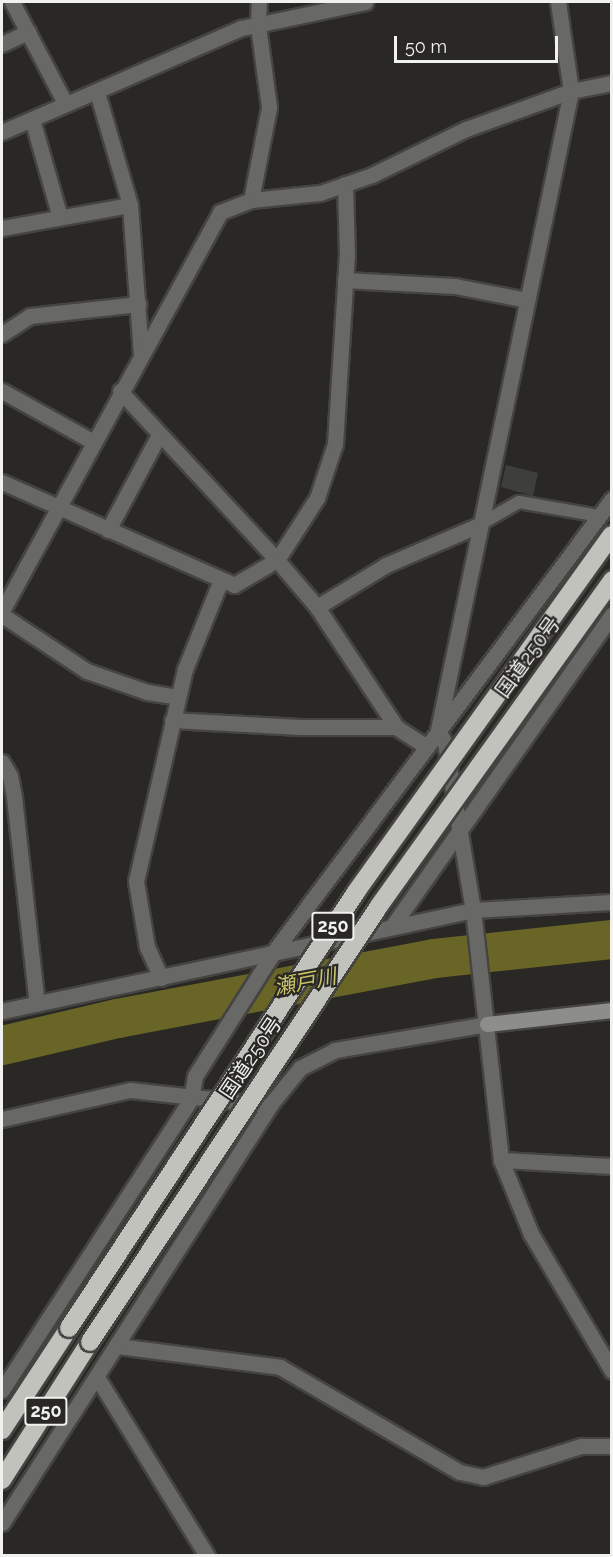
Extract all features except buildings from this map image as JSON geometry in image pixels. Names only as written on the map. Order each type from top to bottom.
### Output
[{"type":"highway","name":"国道250号","points":[[2,1430],[356,892],[612,535]]},
{"type":"highway","name":"国道250号","points":[[2,1480],[90,1342],[379,906],[612,580]]},
{"type":"main road","points":[[486,1019],[612,1010]]},
{"type":"street","points":[[12,2],[65,103]]},
{"type":"street","points":[[250,200],[269,107],[258,26],[259,2]]},
{"type":"street","points":[[2,132],[241,28],[365,2]]},
{"type":"street","points":[[558,2],[571,91],[438,730],[445,743],[473,910],[486,1019],[494,1124],[501,1160],[531,1234],[612,1371]]},
{"type":"street","points":[[2,45],[28,32]]},
{"type":"street","points":[[178,697],[147,692],[87,671],[2,609],[55,507],[220,212],[250,200],[320,193],[466,129],[571,91],[612,83]]},
{"type":"street","points":[[97,92],[130,205],[141,355]]},
{"type":"street","points":[[32,119],[60,217]]},
{"type":"street","points":[[2,482],[234,585],[277,560],[317,498],[335,444],[345,280],[345,184]]},
{"type":"street","points":[[2,228],[130,205]]},
{"type":"street","points":[[345,280],[455,286],[527,300]]},
{"type":"street","points":[[2,334],[30,316],[138,304]]},
{"type":"street","points":[[2,391],[92,441]]},
{"type":"street","points":[[120,391],[277,560],[317,607],[396,727],[427,747]]},
{"type":"street","points":[[108,530],[159,435]]},
{"type":"street","points":[[2,1390],[191,1099],[195,1076],[275,950],[438,730],[605,515],[612,499]]},
{"type":"street","points":[[317,607],[386,565],[479,525]]},
{"type":"street","points":[[161,978],[147,947],[136,881],[178,697],[195,642],[221,580]]},
{"type":"street","points":[[393,925],[612,614]]},
{"type":"street","points":[[172,720],[300,727],[396,727]]},
{"type":"street","points":[[2,762],[10,776],[14,797],[37,1004]]},
{"type":"street","points":[[2,1011],[161,978],[275,950],[473,910],[612,903]]},
{"type":"street","points":[[2,1523],[270,1105],[300,1068],[318,1056],[335,1050],[486,1019]]},
{"type":"street","points":[[2,1119],[130,1090],[191,1099],[270,1105]]},
{"type":"street","points":[[501,1160],[612,1166]]},
{"type":"street","points":[[117,1346],[280,1367],[460,1472],[483,1477],[581,1446],[612,1446]]},
{"type":"street","points":[[97,1377],[207,1556]]},
{"type":"lane","points":[[479,525],[519,502],[605,515]]},
{"type":"waterway","name":"瀬戸川","points":[[2,1045],[117,1018],[434,958],[612,939]]}]
